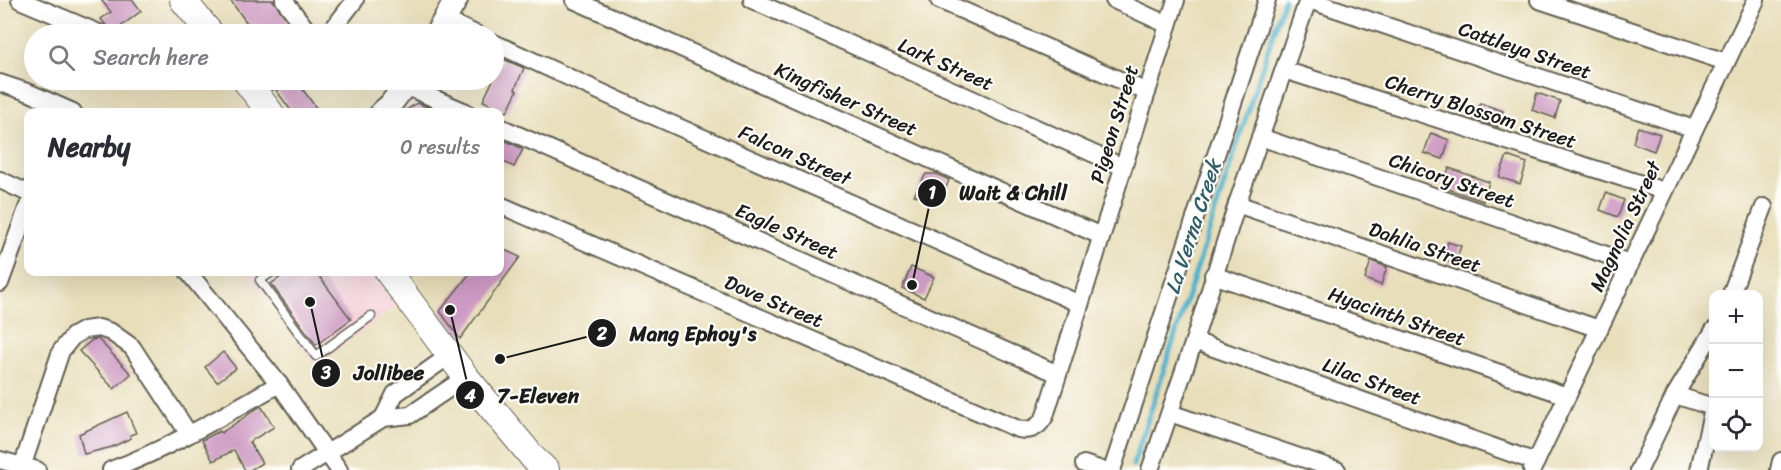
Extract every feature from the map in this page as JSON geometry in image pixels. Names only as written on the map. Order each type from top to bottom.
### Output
[{"type":"main road","points":[[183,0],[203,24]]},
{"type":"main road","points":[[442,24],[456,0]]},
{"type":"main road","points":[[260,90],[268,108]]},
{"type":"main road","points":[[385,108],[401,90]]},
{"type":"main road","points":[[391,276],[466,376],[534,459],[546,470]]},
{"type":"street","points":[[20,0],[77,24]]},
{"type":"street","points":[[284,0],[302,24]]},
{"type":"street","points":[[338,24],[355,0]]},
{"type":"street","name":"Kingfisher Street","points":[[574,0],[1101,236]]},
{"type":"street","name":"Lark Street","points":[[752,0],[1123,166]]},
{"type":"street","points":[[939,0],[1147,92]]},
{"type":"street","points":[[1114,0],[1168,25]]},
{"type":"street","name":"Pigeon Street","points":[[1034,429],[1045,416],[1176,0]]},
{"type":"street","points":[[1112,470],[1267,0]]},
{"type":"street","points":[[1150,470],[1237,204],[1309,0]]},
{"type":"street","name":"Cattleya Street","points":[[1309,0],[1694,129]]},
{"type":"street","points":[[1539,0],[1726,62]]},
{"type":"street","name":"Magnolia Street","points":[[1534,466],[1755,0]]},
{"type":"street","name":"Falcon Street","points":[[504,47],[649,114],[1080,304]]},
{"type":"street","name":"Cherry Blossom Street","points":[[1284,70],[1664,191]]},
{"type":"street","points":[[0,84],[30,93],[64,108]]},
{"type":"street","points":[[421,90],[458,108]]},
{"type":"street","name":"Eagle Street","points":[[504,129],[1058,374]]},
{"type":"street","name":"Chicory Street","points":[[1260,137],[1630,264]]},
{"type":"street","points":[[0,180],[24,191]]},
{"type":"street","name":"Dahlia Street","points":[[1237,204],[1599,329]]},
{"type":"street","name":"Dove Street","points":[[504,207],[1018,429],[1034,429]]},
{"type":"street","points":[[1733,290],[1764,207]]},
{"type":"street","points":[[0,283],[24,217]]},
{"type":"street","name":"Hyacinth Street","points":[[1213,275],[1567,396]]},
{"type":"street","points":[[191,276],[279,384],[339,470]]},
{"type":"street","points":[[0,459],[29,469],[61,351],[73,336],[84,330],[99,328],[111,332],[132,347],[189,434]]},
{"type":"street","points":[[1639,470],[1675,395],[1709,337]]},
{"type":"street","name":"Lilac Street","points":[[1194,341],[1534,466]]},
{"type":"street","points":[[383,418],[395,394],[450,355]]},
{"type":"street","points":[[300,470],[383,418],[410,416],[466,376]]},
{"type":"street","points":[[111,470],[139,460],[279,384]]},
{"type":"street","points":[[1675,395],[1709,404]]},
{"type":"street","points":[[1170,413],[1337,470]]},
{"type":"street","points":[[1699,470],[1709,424]]},
{"type":"street","points":[[1779,470],[1781,461]]},
{"type":"street","points":[[1084,464],[1102,470]]},
{"type":"lane","points":[[266,276],[260,280],[316,356],[370,316]]},
{"type":"shaded area","points":[[250,276],[375,276],[397,306],[316,365]]},
{"type":"building","points":[[101,0],[133,0],[141,11],[124,24],[105,24],[101,19],[111,12]]},
{"type":"building","points":[[230,0],[273,0],[290,24],[248,24]]},
{"type":"building","points":[[504,59],[524,68],[507,112],[504,108],[498,108],[483,101],[488,90],[504,90]]},
{"type":"building","points":[[276,90],[303,90],[316,108],[289,108]]},
{"type":"building","points":[[1537,93],[1560,101],[1555,118],[1532,110]]},
{"type":"building","points":[[417,103],[430,108],[409,108]]},
{"type":"building","points":[[1480,103],[1503,111],[1498,127],[1474,119]]},
{"type":"building","points":[[1638,127],[1660,134],[1654,151],[1633,143]]},
{"type":"building","points":[[1431,133],[1449,140],[1443,159],[1424,153]]},
{"type":"building","points":[[504,140],[523,149],[514,167],[504,162]]},
{"type":"building","points":[[1507,156],[1527,163],[1520,184],[1499,177]]},
{"type":"building","points":[[1449,168],[1489,182],[1483,201],[1442,187]]},
{"type":"building","points":[[926,174],[936,174],[949,180],[941,201],[914,195]]},
{"type":"building","points":[[1606,193],[1624,200],[1618,217],[1600,210]]},
{"type":"building","points":[[1448,242],[1461,246],[1455,264],[1442,259]]},
{"type":"building","points":[[504,250],[520,257],[460,339],[440,311],[468,276],[504,276]]},
{"type":"building","points":[[1371,261],[1387,267],[1381,285],[1365,279]]},
{"type":"building","points":[[911,267],[934,277],[924,298],[902,288]]},
{"type":"building","points":[[282,276],[319,276],[351,319],[316,345],[271,284]]},
{"type":"building","points":[[98,339],[131,374],[114,389],[79,351],[92,340]]},
{"type":"building","points":[[223,352],[236,368],[217,382],[205,367]]},
{"type":"building","points":[[261,406],[274,427],[249,442],[262,463],[250,470],[245,470],[234,450],[213,461],[202,440],[220,431],[221,433]]},
{"type":"building","points":[[127,412],[136,433],[130,435],[131,438],[112,447],[84,454],[79,434]]},
{"type":"waterway","name":"La Verna Creek","points":[[1133,465],[1284,0]]},
{"type":"place","name":"Wait & Chill","points":[[912,285]]},
{"type":"place","name":"Jollibee","points":[[310,302]]},
{"type":"place","name":"7-Eleven","points":[[450,310]]},
{"type":"place","name":"Mang Ephoy's","points":[[500,359]]}]
